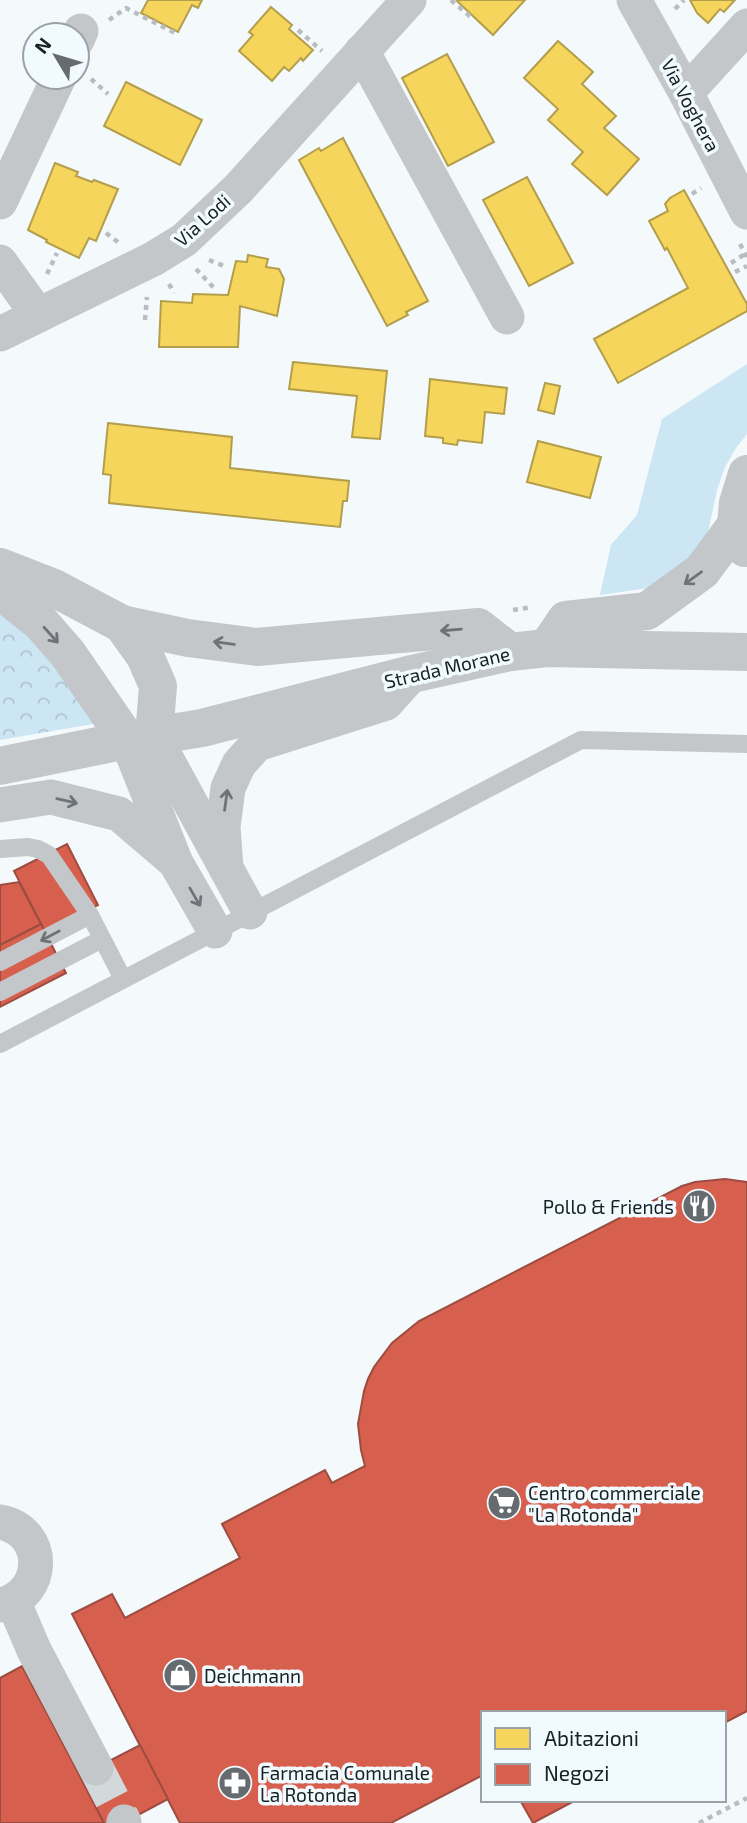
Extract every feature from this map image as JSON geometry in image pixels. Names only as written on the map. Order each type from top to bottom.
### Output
[{"type":"street","name":"Via Lodi","points":[[0,334],[153,259],[184,240],[238,189],[409,0]]},
{"type":"street","name":"Via Voghera","points":[[634,0],[686,93],[747,212]]},
{"type":"street","points":[[686,93],[747,26]]},
{"type":"street","points":[[362,51],[507,317]]},
{"type":"street","points":[[0,202],[59,91]]},
{"type":"street","points":[[0,262],[38,315]]},
{"type":"street","points":[[547,648],[566,620],[647,611],[741,539],[738,503],[747,474]]},
{"type":"street","points":[[0,567],[54,588],[122,624],[188,638],[257,647],[478,627],[510,652]]},
{"type":"street","points":[[0,590],[41,624],[141,738],[226,868],[250,912]]},
{"type":"street","points":[[122,624],[145,656],[158,686],[141,738],[176,863],[215,931]]},
{"type":"street","name":"Strada Morane","points":[[0,766],[201,728],[510,652],[547,648],[747,652]]},
{"type":"street","points":[[226,868],[223,827],[228,788],[239,764],[257,744],[386,703],[412,674]]},
{"type":"street","points":[[0,805],[51,797],[119,814],[176,863]]},
{"type":"street","points":[[0,1522],[22,1532],[30,1541],[36,1563],[30,1586],[22,1595],[6,1603],[96,1768]]},
{"type":"lane","points":[[0,1044],[581,740],[747,744]]},
{"type":"lane","points":[[0,849],[28,847],[49,855],[90,915],[122,979]]},
{"type":"lane","points":[[0,962],[90,915]]},
{"type":"lane","points":[[0,992],[102,939]]},
{"type":"path","points":[[451,0],[472,18]]},
{"type":"path","points":[[91,40],[126,8],[177,34]]},
{"type":"path","points":[[298,30],[328,57]]},
{"type":"path","points":[[91,66],[108,94]]},
{"type":"path","points":[[46,278],[57,253]]},
{"type":"path","points":[[731,263],[745,254]]},
{"type":"path","points":[[191,262],[215,289]]},
{"type":"path","points":[[735,272],[747,265]]},
{"type":"path","points":[[39,276],[52,281]]},
{"type":"path","points":[[145,320],[147,292]]},
{"type":"path","points":[[512,610],[539,607]]},
{"type":"path","points":[[699,1823],[747,1798]]},
{"type":"green space","points":[[747,364],[747,434],[725,467],[708,532],[699,551],[656,587],[600,595],[611,545],[637,515],[662,419]]},
{"type":"green space","points":[[0,609],[39,631],[105,722],[0,740]]},
{"type":"building: Abitazioni","points":[[148,0],[202,0],[198,8],[192,5],[178,32],[141,13]]},
{"type":"building: Abitazioni","points":[[525,0],[493,35],[457,1]]},
{"type":"building: Abitazioni","points":[[690,0],[735,0],[724,12],[720,9],[708,23],[697,13]]},
{"type":"building: Abitazioni","points":[[271,7],[292,25],[289,29],[313,50],[289,71],[284,67],[272,81],[239,51],[253,35],[249,32]]},
{"type":"building: Abitazioni","points":[[558,41],[593,72],[582,84],[616,116],[604,128],[639,159],[607,195],[572,164],[583,152],[548,120],[558,109],[524,78]]},
{"type":"building: Abitazioni","points":[[447,54],[494,142],[448,166],[402,78]]},
{"type":"building: Abitazioni","points":[[126,82],[202,120],[180,165],[104,126]]},
{"type":"building: Abitazioni","points":[[343,138],[428,301],[387,326],[299,160]]},
{"type":"building: Abitazioni","points":[[55,163],[78,172],[76,176],[118,189],[96,241],[89,238],[79,258],[28,230]]},
{"type":"building: Abitazioni","points":[[527,177],[573,263],[529,286],[483,200]]},
{"type":"building: Abitazioni","points":[[684,190],[747,304],[747,311],[618,383],[594,339],[688,288],[649,221],[668,211],[665,204]]},
{"type":"building: Abitazioni","points":[[248,255],[268,259],[266,267],[279,269],[284,279],[277,316],[240,306],[238,347],[159,347],[161,301],[192,303],[193,294],[228,295],[236,261],[247,262]]},
{"type":"building: Abitazioni","points":[[293,362],[387,371],[380,439],[352,437],[357,396],[289,389]]},
{"type":"building: Abitazioni","points":[[430,379],[507,388],[504,414],[485,412],[482,443],[458,440],[457,445],[443,443],[443,438],[425,436]]},
{"type":"building: Abitazioni","points":[[545,383],[560,386],[554,414],[538,410]]},
{"type":"building: Abitazioni","points":[[108,423],[232,437],[230,468],[349,481],[340,527],[109,503],[111,475],[103,474]]},
{"type":"building: Abitazioni","points":[[538,441],[601,457],[590,498],[527,482]]},
{"type":"building: Negozi","points":[[67,844],[98,905],[45,932],[14,871]]},
{"type":"building: Negozi","points":[[19,882],[41,924],[0,945],[0,885]]},
{"type":"building: Negozi","points":[[41,924],[66,973],[0,1007],[0,945]]},
{"type":"building: Negozi","name":"Centro commerciale \"La Rotonda\"","points":[[725,1179],[747,1182],[747,1711],[726,1722],[726,1711],[481,1711],[481,1776],[391,1823],[180,1823],[72,1614],[112,1594],[125,1618],[240,1558],[222,1524],[325,1470],[332,1483],[365,1466],[358,1424],[364,1391],[374,1367],[392,1343],[419,1321],[682,1186]]},
{"type":"building: Negozi","points":[[22,1666],[104,1823],[0,1823],[0,1678]]},
{"type":"building: Negozi","points":[[140,1745],[168,1799],[123,1823],[104,1823],[80,1776]]},
{"type":"building: Negozi","points":[[521,1802],[572,1802],[533,1823]]},
{"type":"tunnel","points":[[96,1768],[124,1822]]},
{"type":"place","name":"Pollo & Friends","points":[[699,1206]]},
{"type":"place","name":"Centro commerciale \"La Rotonda\"","points":[[504,1503]]},
{"type":"place","name":"Deichmann","points":[[180,1675]]},
{"type":"place","name":"Farmacia Comunale La Rotonda","points":[[235,1783]]}]
